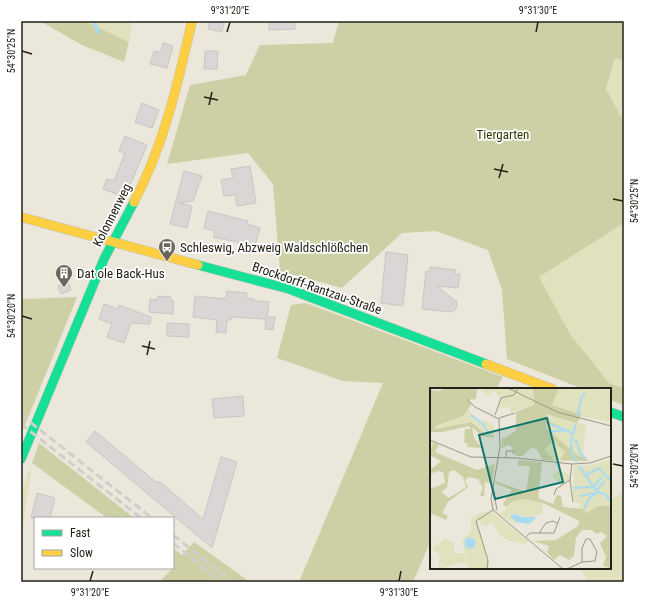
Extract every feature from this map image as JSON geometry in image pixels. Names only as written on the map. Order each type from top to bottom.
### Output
[{"type":"street","name":"Kolonnenweg","points":[[21,459],[104,259],[114,242],[158,151],[178,84],[192,21]]},
{"type":"street","name":"Brockdorff-Rantzau-Straße","points":[[21,217],[290,289],[549,388]]},
{"type":"street","points":[[611,412],[624,417]]},
{"type":"green space","points":[[40,21],[84,21],[129,42],[124,62],[82,45]]},
{"type":"green space","points":[[84,21],[132,21],[129,42]]},
{"type":"green space","name":"Tiergarten","points":[[339,21],[624,21],[624,61],[615,58],[606,89],[624,122],[624,223],[539,277],[570,334],[609,383],[624,388],[624,405],[611,400],[611,388],[580,388],[507,359],[502,290],[488,250],[436,231],[402,233],[342,288],[280,271],[273,184],[248,153],[167,164],[190,85],[246,75],[260,45],[333,43]]},
{"type":"green space","points":[[615,58],[624,61],[624,122],[606,89]]},
{"type":"green space","points":[[624,223],[624,388],[609,383],[570,334],[539,277]]},
{"type":"green space","points":[[77,297],[21,435],[21,299]]},
{"type":"green space","points":[[306,303],[503,377],[497,388],[430,388],[430,542],[413,582],[299,582],[383,383],[343,381],[277,358],[291,305]]},
{"type":"green space","points":[[39,443],[133,517],[106,517],[32,463]]},
{"type":"green space","points":[[32,463],[22,532],[21,534],[21,492]]},
{"type":"green space","points":[[624,492],[624,582],[588,582],[581,569],[611,569],[611,499]]},
{"type":"green space","points":[[194,542],[250,582],[159,582],[172,569],[174,569],[174,549],[182,555]]},
{"type":"building","points":[[210,21],[224,21],[222,32],[208,29]]},
{"type":"building","points":[[269,21],[295,21],[295,29],[269,30]]},
{"type":"building","points":[[163,43],[173,46],[167,68],[150,64],[154,51],[161,52]]},
{"type":"building","points":[[205,51],[218,51],[217,69],[204,69]]},
{"type":"building","points":[[142,103],[159,110],[152,128],[135,122]]},
{"type":"building","points":[[125,136],[147,145],[125,197],[103,189],[107,179],[114,181],[125,153],[119,151]]},
{"type":"building","points":[[250,166],[256,203],[237,206],[235,195],[224,196],[221,180],[233,178],[231,169]]},
{"type":"building","points":[[184,171],[202,176],[193,201],[179,203],[192,206],[187,228],[170,224]]},
{"type":"building","points":[[208,211],[248,221],[247,224],[260,228],[255,246],[213,237],[215,231],[204,228]]},
{"type":"building","points":[[386,252],[408,255],[403,306],[381,303]]},
{"type":"building","points":[[430,267],[456,270],[455,274],[460,274],[458,288],[437,286],[457,302],[456,309],[451,312],[422,309],[426,271],[430,272]]},
{"type":"building","name":"Dat ole Back-Hus","points":[[68,281],[71,290],[61,294],[58,286]]},
{"type":"building","points":[[227,291],[247,293],[246,298],[254,299],[254,301],[269,302],[267,317],[275,317],[273,330],[265,329],[266,319],[231,317],[231,320],[227,320],[226,333],[216,332],[217,320],[193,317],[195,296],[226,299]]},
{"type":"building","points":[[158,296],[171,297],[171,301],[174,301],[173,314],[149,312],[150,299],[157,300]]},
{"type":"building","points":[[104,304],[118,309],[119,305],[151,317],[150,324],[131,323],[124,343],[107,337],[112,324],[99,319]]},
{"type":"building","points":[[167,323],[189,324],[189,337],[167,336]]},
{"type":"building","points":[[243,396],[244,416],[214,418],[212,399]]},
{"type":"building","points":[[95,431],[157,483],[159,481],[203,519],[221,457],[237,462],[212,548],[86,442]]},
{"type":"building","points":[[37,493],[55,498],[50,517],[31,518]]},
{"type":"waterway","points":[[94,21],[98,32]]},
{"type":"railway","points":[[21,415],[151,517]]},
{"type":"railway","points":[[21,424],[140,517]]},
{"type":"railway","points":[[174,536],[233,582]]},
{"type":"railway","points":[[174,544],[222,582]]},
{"type":"traffic: fast","points":[[21,459],[104,259],[134,202]]},
{"type":"traffic: fast","points":[[198,265],[289,289],[486,364]]},
{"type":"traffic: fast","points":[[611,412],[624,417]]},
{"type":"traffic: slow","points":[[134,202],[145,180],[162,136],[192,21]]},
{"type":"traffic: slow","points":[[21,217],[198,265]]},
{"type":"traffic: slow","points":[[486,364],[549,388]]},
{"type":"place","name":"Schleswig, Abzweig Waldschlößchen","points":[[167,262]]},
{"type":"place","name":"Dat ole Back-Hus","points":[[64,288]]}]
